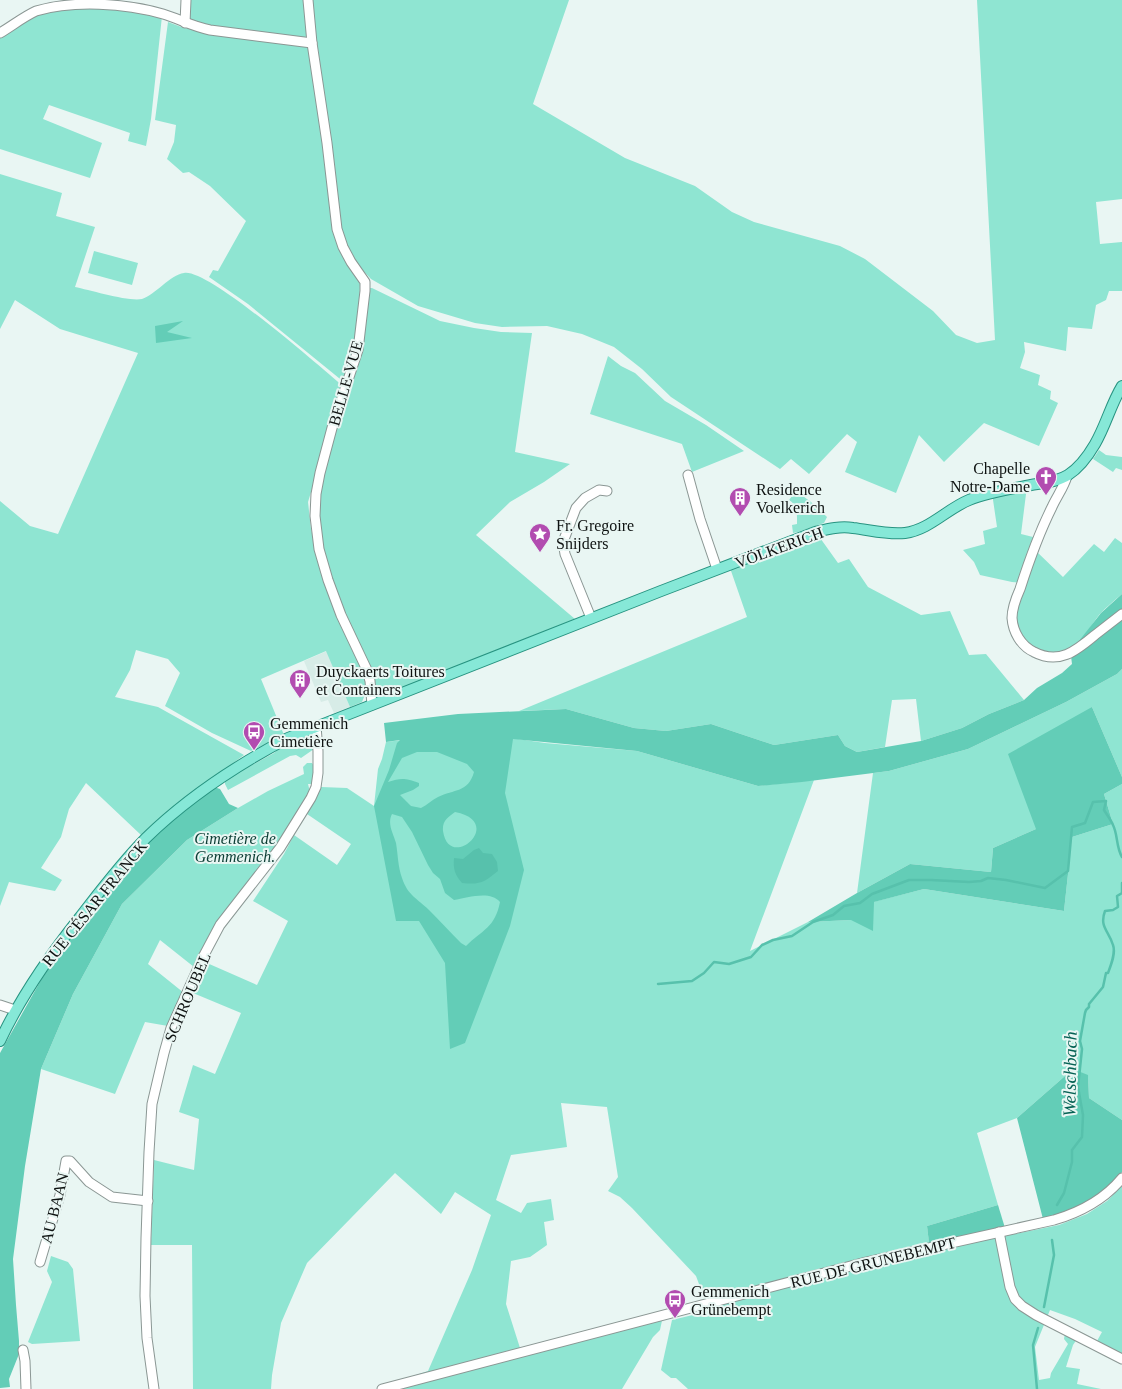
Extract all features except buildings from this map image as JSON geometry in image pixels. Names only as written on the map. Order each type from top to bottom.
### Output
[{"type":"main road","name":"VÖLKERICH","points":[[316,726],[815,532],[839,527],[892,533],[915,531],[973,498],[1053,481],[1067,476],[1084,460],[1095,444],[1116,394],[1122,386]]},
{"type":"main road","name":"RUE CÉSAR FRANCK","points":[[0,1041],[15,1010],[62,940],[145,839],[183,806],[244,762],[288,738],[316,726]]},
{"type":"street","points":[[185,23],[186,0]]},
{"type":"street","name":"BELLE-VUE","points":[[308,0],[337,229],[343,248],[365,282],[358,350],[332,428],[320,473],[316,494],[315,516],[319,549],[328,580],[341,615],[367,670],[372,705]]},
{"type":"street","points":[[0,33],[36,11],[72,1],[116,3],[166,15],[196,28],[312,43]]},
{"type":"street","points":[[688,475],[700,519],[717,569]]},
{"type":"street","points":[[1067,476],[1038,539],[1021,584],[1012,616],[1014,627],[1018,637],[1032,651],[1042,656],[1053,658],[1072,653],[1122,614]]},
{"type":"street","points":[[591,618],[564,554],[563,542],[576,508],[584,498],[599,490],[607,491]]},
{"type":"street","name":"SCHROUBEL","points":[[154,1389],[147,1338],[146,1296],[152,1104],[171,1028],[203,957],[220,926],[280,848],[311,798],[317,781],[318,751],[316,726]]},
{"type":"street","points":[[0,1005],[15,1010]]},
{"type":"street","name":"AU BAAN","points":[[40,1262],[60,1195],[66,1160],[70,1160],[89,1182],[112,1197],[148,1201]]},
{"type":"street","name":"RUE DE GRUNEBEMPT","points":[[382,1389],[866,1262],[1054,1220],[1088,1207],[1103,1197],[1122,1178]]},
{"type":"street","points":[[999,1232],[1010,1287],[1015,1299],[1036,1315],[1122,1359]]},
{"type":"street","points":[[23,1350],[26,1389]]},
{"type":"shaded area","points":[[183,321],[167,332],[192,338],[156,343],[155,326]]},
{"type":"shaded area","points":[[1122,594],[1122,669],[1117,674],[1066,702],[968,749],[889,771],[758,786],[637,751],[513,739],[505,793],[524,870],[510,926],[465,1043],[450,1049],[445,963],[419,921],[396,921],[374,806],[389,770],[397,743],[400,740],[386,742],[384,723],[458,714],[566,709],[634,728],[666,731],[711,724],[774,745],[838,735],[845,746],[857,752],[921,741],[962,728],[989,714],[1024,700],[1037,688],[1062,673],[1072,664],[1070,648],[1075,646],[1101,613]],"holes":[[[417,752],[437,752],[467,764],[474,772],[468,784],[464,787],[444,794],[421,808],[411,806],[400,795],[413,790],[419,786],[419,783],[403,779],[388,782],[402,758]],[[455,812],[470,817],[476,825],[476,833],[471,841],[463,846],[455,847],[447,843],[443,828],[448,818]],[[392,814],[402,817],[412,832],[428,865],[440,879],[445,893],[454,900],[490,896],[500,902],[495,918],[487,928],[466,946],[413,896],[404,884],[396,843],[390,825]]]},
{"type":"shaded area","points":[[327,651],[350,707],[334,713],[328,700],[321,702],[304,661]]},
{"type":"shaded area","points":[[1092,707],[1122,777],[1122,784],[1104,794],[1113,824],[1072,837],[1064,911],[924,889],[874,902],[873,931],[851,920],[808,922],[910,864],[991,872],[993,848],[1036,829],[1008,754]]},
{"type":"shaded area","points":[[214,787],[220,789],[229,804],[238,808],[187,840],[122,904],[73,994],[41,1069],[25,1166],[13,1259],[19,1354],[9,1379],[10,1387],[0,1388],[0,1053],[41,980],[70,937],[135,855],[171,820]]},
{"type":"shaded area","points":[[479,848],[483,853],[492,854],[497,862],[498,871],[482,882],[474,884],[462,883],[455,872],[454,858],[463,859]]},
{"type":"shaded area","points":[[1073,1069],[1088,1075],[1089,1098],[1122,1120],[1122,1172],[1105,1192],[1088,1203],[1068,1212],[1043,1219],[1017,1118]]},
{"type":"shaded area","points":[[998,1205],[1005,1228],[929,1243],[927,1226]]},
{"type":"green space","points":[[189,0],[305,0],[307,35],[304,39],[197,25],[188,22]]},
{"type":"green space","points":[[311,0],[569,0],[533,104],[625,158],[695,186],[732,212],[754,222],[840,246],[865,259],[933,311],[956,335],[977,343],[995,340],[977,0],[1122,0],[1122,199],[1096,202],[1100,244],[1122,242],[1122,291],[1109,291],[1106,300],[1096,305],[1092,329],[1068,327],[1066,351],[1024,342],[1025,352],[1020,368],[1040,375],[1038,385],[1051,391],[1050,399],[1058,403],[1039,446],[984,423],[944,462],[919,435],[896,493],[845,472],[857,442],[847,434],[809,474],[791,459],[780,469],[671,397],[642,369],[614,347],[582,334],[547,326],[502,327],[475,323],[418,306],[371,279],[352,259],[341,227]]},
{"type":"green space","points":[[102,4],[162,16],[151,119],[146,146],[128,141],[130,133],[49,105],[43,119],[102,143],[90,178],[0,149],[0,37],[35,14]]},
{"type":"green space","points":[[168,22],[184,28],[311,47],[340,250],[360,284],[359,326],[354,356],[345,383],[248,304],[209,277],[213,270],[218,271],[246,221],[210,186],[189,172],[183,173],[167,159],[174,142],[176,125],[155,120]]},
{"type":"green space","points":[[0,174],[62,193],[56,216],[95,227],[75,287],[119,297],[142,299],[179,275],[184,273],[197,276],[239,302],[343,386],[308,502],[311,529],[323,577],[359,663],[366,683],[366,692],[362,702],[350,707],[326,651],[261,679],[284,735],[251,751],[212,733],[165,706],[180,673],[168,659],[136,650],[130,670],[115,697],[158,707],[244,755],[172,809],[141,835],[86,783],[69,809],[61,837],[41,868],[62,880],[55,891],[9,882],[0,906],[0,501],[30,526],[58,534],[138,353],[60,329],[15,300],[0,329]]},
{"type":"green space","points":[[94,251],[138,263],[132,285],[88,273]]},
{"type":"green space","points":[[370,288],[440,321],[501,332],[532,333],[515,452],[570,464],[510,502],[476,535],[575,619],[376,698],[344,616],[327,564],[320,533],[319,489],[333,433],[361,350]]},
{"type":"green space","points":[[608,356],[621,366],[635,373],[665,401],[706,425],[744,451],[692,472],[682,444],[590,414]]},
{"type":"green space","points":[[1099,450],[1106,455],[1122,457],[1122,470],[1116,468],[1113,472],[1093,459]]},
{"type":"green space","points":[[1027,486],[1021,534],[1041,539],[1036,551],[1063,577],[1094,544],[1104,552],[1115,538],[1122,543],[1122,594],[1099,615],[1076,646],[1068,651],[1059,653],[1041,651],[1020,633],[1016,614],[1025,583],[980,575],[974,562],[963,550],[985,544],[983,531],[997,527],[992,493]]},
{"type":"green space","points":[[796,491],[827,517],[824,523],[793,533],[792,525],[797,524],[797,514],[794,505],[789,500]]},
{"type":"green space","points":[[818,535],[838,563],[849,559],[868,587],[921,615],[950,611],[969,655],[986,654],[1024,700],[989,714],[962,728],[921,741],[916,699],[892,700],[885,747],[857,752],[845,746],[838,735],[774,745],[711,724],[666,731],[634,728],[566,709],[519,711],[747,617],[730,568]]},
{"type":"green space","points":[[1122,669],[1122,777],[1092,707],[1036,829],[993,848],[991,872],[910,864],[857,893],[873,773],[889,771],[968,749],[1066,702],[1117,674]]},
{"type":"green space","points":[[485,734],[545,743],[637,751],[758,786],[814,780],[750,951],[808,922],[851,920],[873,902],[924,889],[1064,911],[1072,837],[1113,824],[1104,794],[1122,784],[1122,1120],[1089,1098],[1088,1076],[1073,1069],[1017,1118],[977,1133],[998,1205],[927,1226],[929,1243],[950,1238],[1005,1236],[1059,1225],[1087,1214],[1107,1201],[1122,1186],[1122,1355],[1097,1341],[1102,1332],[1050,1310],[1035,1347],[1039,1380],[1050,1378],[1068,1344],[1064,1339],[1065,1333],[1077,1339],[1073,1345],[1066,1367],[1080,1369],[1077,1384],[1101,1389],[688,1389],[676,1378],[671,1378],[661,1370],[672,1320],[701,1313],[705,1300],[696,1276],[632,1208],[620,1197],[608,1191],[618,1177],[607,1107],[561,1103],[567,1147],[511,1155],[496,1200],[521,1213],[527,1203],[551,1199],[554,1220],[544,1222],[547,1245],[530,1257],[511,1261],[506,1304],[520,1348],[664,1311],[660,1330],[653,1337],[622,1389],[403,1389],[401,1380],[428,1371],[472,1270],[491,1215],[455,1192],[441,1214],[395,1173],[307,1263],[281,1323],[271,1389],[193,1389],[192,1245],[151,1245],[154,1160],[194,1170],[199,1119],[179,1112],[193,1065],[215,1074],[241,1013],[193,993],[207,963],[257,985],[288,921],[253,901],[284,854],[294,835],[337,865],[351,844],[307,814],[321,787],[347,788],[374,806],[378,769],[386,742]]},
{"type":"green space","points":[[309,735],[314,742],[314,749],[301,758],[296,755],[290,756],[228,790],[225,781],[236,772],[274,753],[285,743]]},
{"type":"green space","name":"Cimetière de Gemmenich.","points":[[307,763],[312,763],[315,768],[313,784],[308,784],[310,792],[258,872],[217,922],[194,967],[160,940],[148,964],[184,993],[168,1026],[145,1022],[115,1094],[41,1069],[73,994],[122,904],[187,840],[268,791],[304,774],[303,767]]},
{"type":"green space","points":[[51,1256],[68,1262],[73,1269],[80,1341],[32,1344],[28,1342],[52,1282],[47,1271]]},
{"type":"waterway","points":[[658,984],[692,981],[704,973],[714,962],[729,964],[751,957],[762,945],[773,940],[792,936],[813,922],[833,915],[844,906],[860,903],[872,894],[909,880],[969,882],[988,878],[1045,888],[1068,871],[1072,827],[1085,823],[1093,802],[1106,801],[1104,810],[1115,829],[1122,857]]},
{"type":"waterway","name":"Welschbach","points":[[1057,1205],[1064,1193],[1072,1162],[1072,1150],[1082,1137],[1083,1115],[1078,1087],[1082,1049],[1080,1041],[1085,1013],[1089,1004],[1103,987],[1106,973],[1108,973],[1114,955],[1114,948],[1104,925],[1103,916],[1105,911],[1118,907],[1117,896],[1122,893],[1122,883]]},
{"type":"waterway","name":"Welschbach","points":[[1044,1307],[1054,1255],[1052,1240]]},
{"type":"waterway","name":"Welschbach","points":[[1037,1389],[1033,1345],[1038,1328]]},
{"type":"place","name":"Chapelle Notre-Dame","points":[[1046,496]]},
{"type":"place","name":"Residence Voelkerich","points":[[740,517]]},
{"type":"place","name":"Fr. Gregoire Snijders","points":[[540,553]]},
{"type":"place","name":"Duyckaerts Toitures et Containers","points":[[300,699]]},
{"type":"place","name":"Gemmenich Cimetière","points":[[254,751]]},
{"type":"place","name":"Gemmenich Grünebempt","points":[[675,1319]]}]
